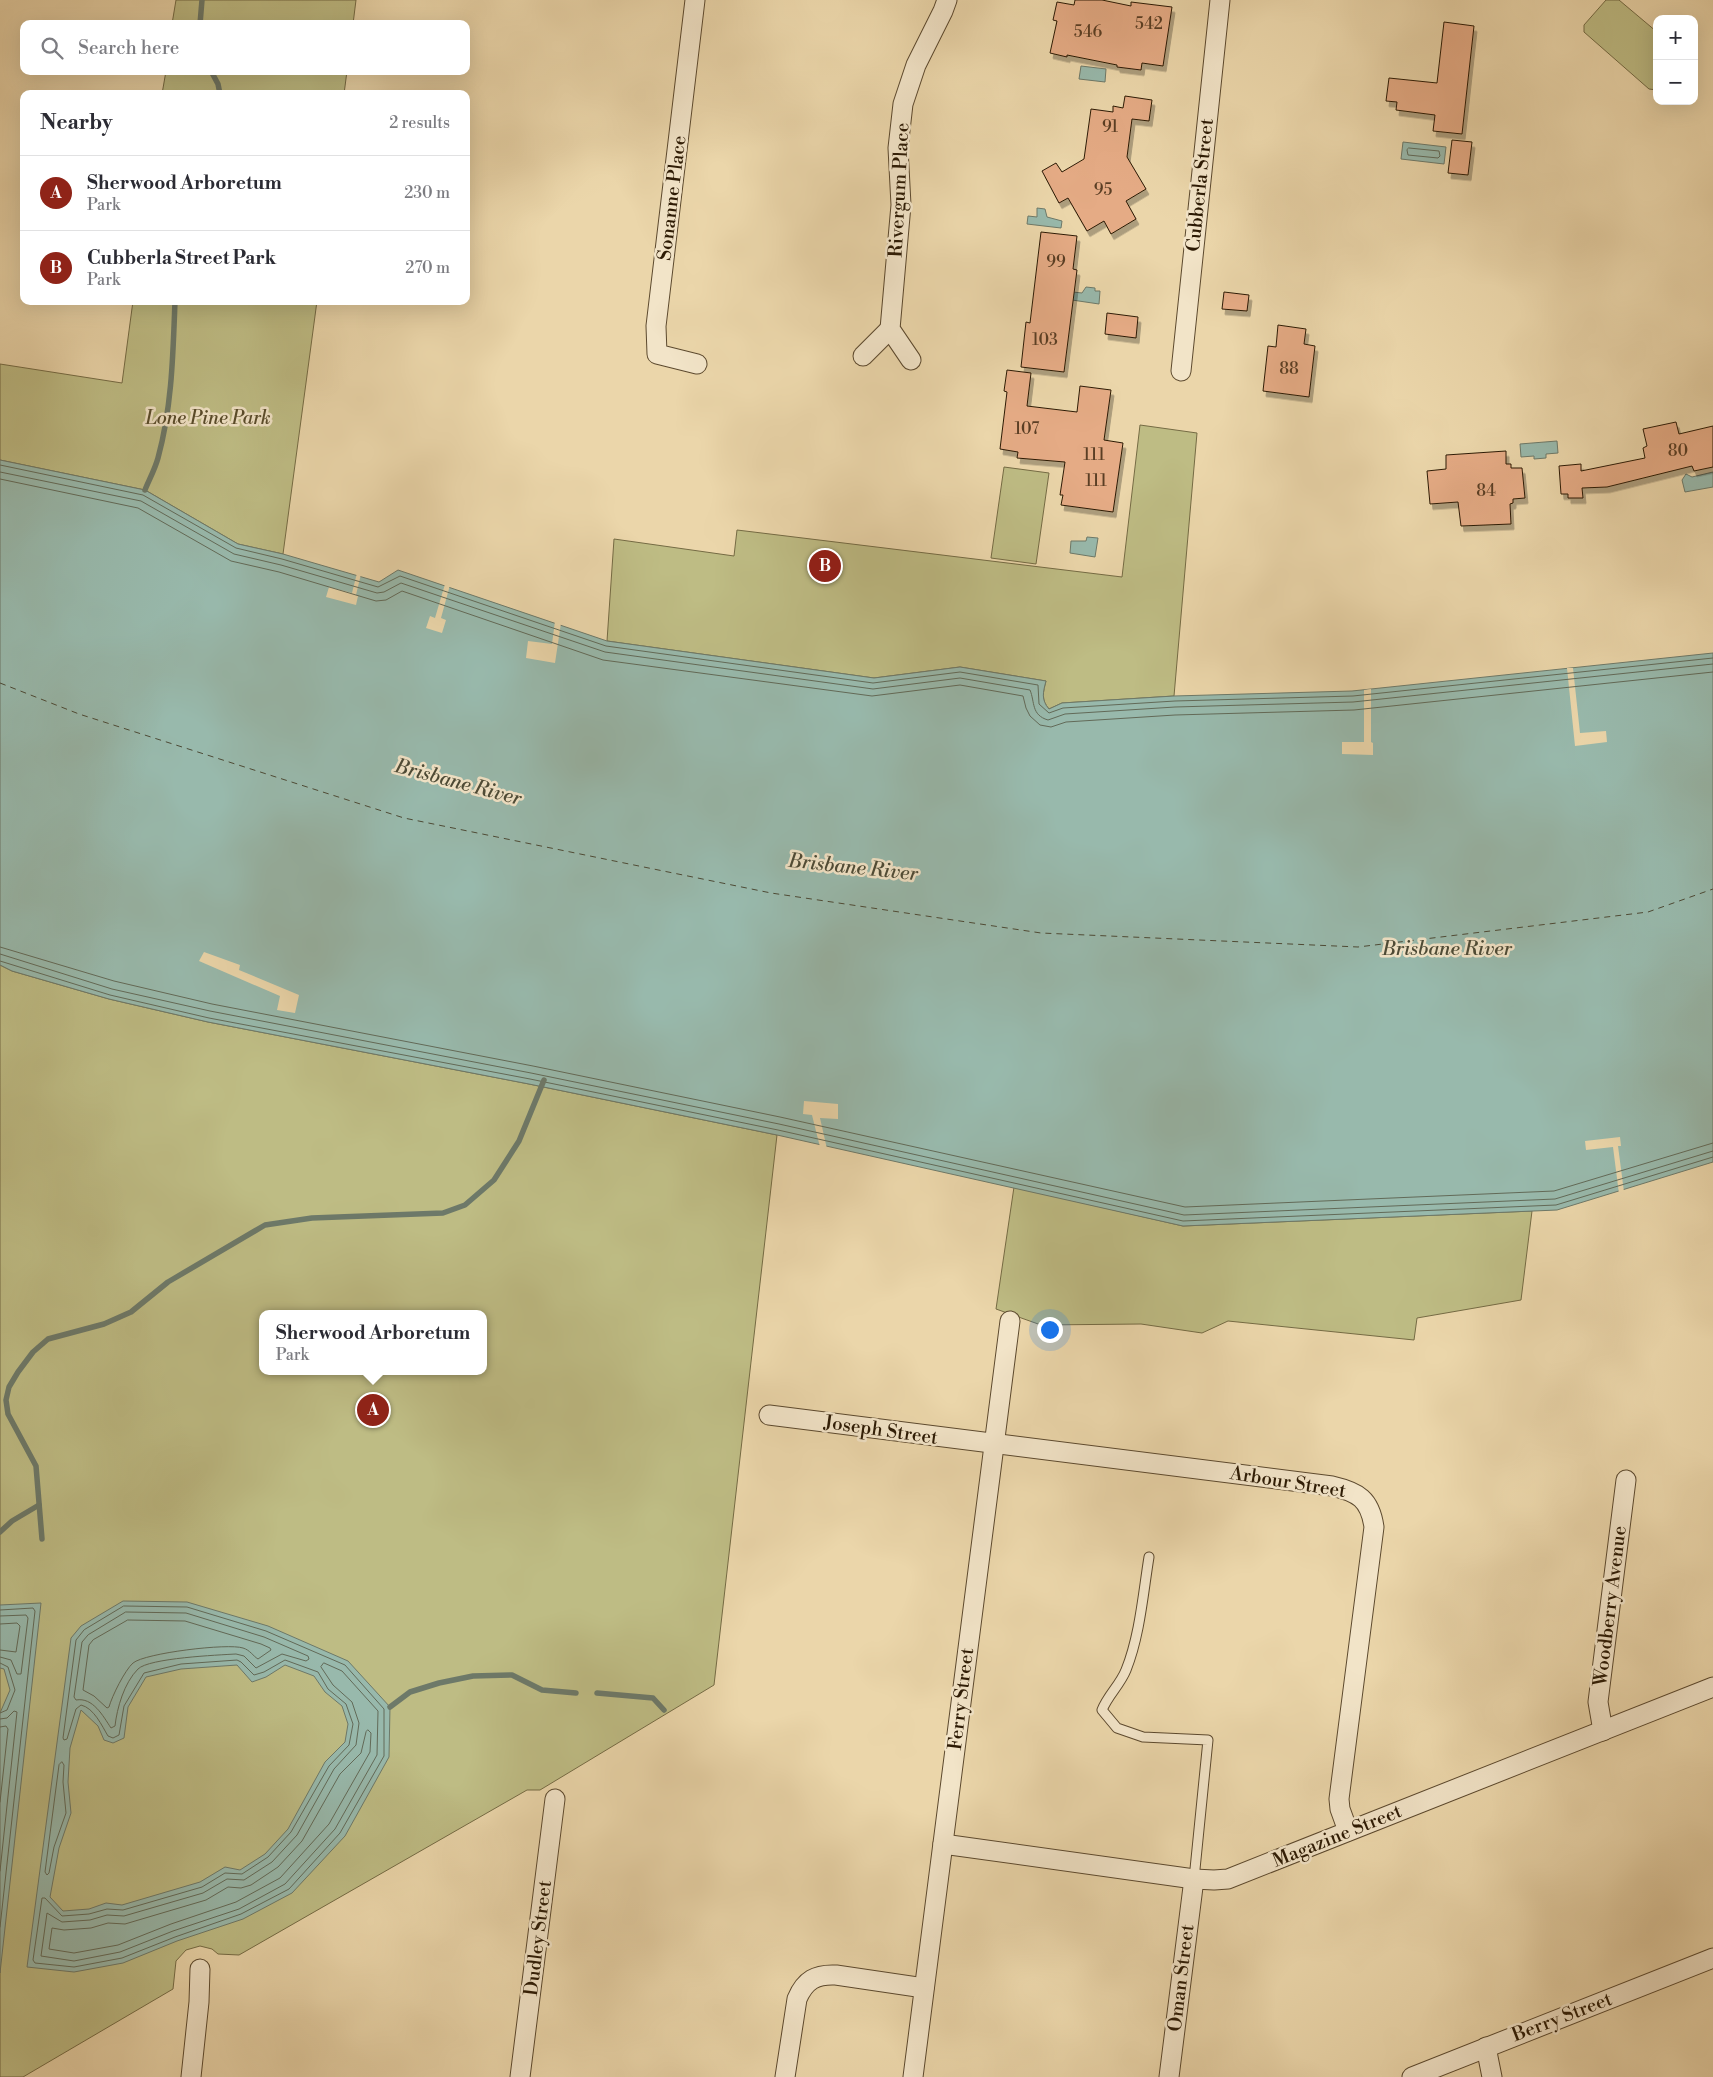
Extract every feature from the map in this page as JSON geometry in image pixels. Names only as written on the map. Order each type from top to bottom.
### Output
[{"type":"street","name":"Sonanne Place","points":[[696,0],[656,326],[657,354],[698,364]]},
{"type":"street","name":"Rivergum Place","points":[[890,329],[901,205],[898,148],[903,104],[916,65],[947,0]]},
{"type":"street","name":"Cubberla Street","points":[[1180,371],[1220,0]]},
{"type":"street","points":[[863,356],[890,329],[911,360]]},
{"type":"street","name":"Ferry Street","points":[[912,2077],[1010,1321]]},
{"type":"street","name":"Joseph Street","points":[[769,1415],[994,1444]]},
{"type":"street","name":"Arbour Street","points":[[994,1444],[1332,1486],[1355,1492],[1362,1498],[1372,1515],[1374,1527],[1339,1799],[1340,1810],[1348,1831]]},
{"type":"street","name":"Woodberry Avenue","points":[[1603,1731],[1598,1702],[1626,1480]]},
{"type":"street","name":"Magazine Street","points":[[943,1844],[1194,1878],[1228,1879],[1713,1687]]},
{"type":"street","name":"Dudley Street","points":[[520,2077],[555,1799]]},
{"type":"street","name":"Oman Street","points":[[1168,2077],[1194,1878]]},
{"type":"street","name":"Berry Street","points":[[1412,2077],[1713,1958]]},
{"type":"street","points":[[190,2077],[198,2011],[200,1969]]},
{"type":"street","points":[[785,2077],[797,1999],[800,1991],[810,1979],[825,1975],[924,1988]]},
{"type":"street","points":[[1486,2047],[1492,2077]]},
{"type":"lane","points":[[1149,1557],[1135,1642],[1126,1672],[1106,1700],[1102,1710],[1117,1728],[1142,1737],[1208,1740],[1194,1878]]},
{"type":"green space","points":[[176,0],[356,0],[354,20],[173,20]]},
{"type":"green space","points":[[1606,0],[1619,0],[1653,29],[1653,90],[1649,89],[1584,32],[1584,25]]},
{"type":"green space","points":[[165,75],[346,75],[345,90],[163,90]]},
{"type":"green space","name":"Lone Pine Park","points":[[132,305],[316,305],[283,554],[238,544],[145,490],[0,460],[0,364],[122,383]]},
{"type":"green space","points":[[1140,425],[1197,433],[1174,696],[1062,703],[1049,709],[1043,696],[1046,681],[960,667],[874,678],[607,641],[614,539],[734,556],[737,530],[1122,577]]},
{"type":"green space","points":[[1004,467],[1049,473],[1036,564],[991,558]]},
{"type":"green space","points":[[0,965],[12,971],[109,999],[208,1022],[529,1084],[777,1135],[714,1685],[540,1790],[527,1790],[239,1955],[218,1954],[212,1949],[200,1946],[186,1950],[176,1961],[173,1989],[23,2077],[0,2077]]},
{"type":"green space","points":[[1014,1187],[1183,1226],[1532,1211],[1521,1300],[1417,1318],[1414,1340],[1228,1321],[1202,1333],[1141,1324],[1041,1325],[996,1309]]},
{"type":"water","points":[[1081,66],[1106,69],[1105,82],[1079,79]]},
{"type":"water","points":[[1403,142],[1446,147],[1444,164],[1401,159]]},
{"type":"water","points":[[1037,208],[1045,209],[1047,217],[1062,221],[1061,228],[1027,224],[1028,216],[1037,217]]},
{"type":"water","points":[[1086,287],[1095,288],[1095,291],[1100,291],[1099,304],[1072,300],[1073,292],[1082,293]]},
{"type":"water","points":[[1557,441],[1558,453],[1546,454],[1546,458],[1534,459],[1534,456],[1521,457],[1520,444]]},
{"type":"water","name":"Brisbane River","points":[[0,460],[145,490],[238,544],[283,554],[379,582],[398,570],[607,641],[874,678],[960,667],[1046,681],[1043,696],[1049,709],[1062,703],[1174,696],[1352,691],[1713,653],[1713,1162],[1557,1210],[1183,1226],[777,1135],[529,1084],[208,1022],[109,999],[12,971],[0,965]]},
{"type":"water","points":[[1713,472],[1713,487],[1685,492],[1682,480],[1686,474],[1692,477]]},
{"type":"water","points":[[1087,537],[1098,538],[1095,557],[1070,553],[1071,541],[1086,541]]},
{"type":"water","points":[[123,1601],[187,1602],[268,1626],[348,1661],[390,1707],[389,1757],[345,1836],[292,1893],[243,1919],[177,1941],[123,1963],[74,1972],[27,1967],[71,1638],[81,1626]],"holes":[[[237,1665],[252,1682],[266,1677],[285,1665],[314,1676],[325,1692],[342,1706],[348,1724],[345,1742],[325,1762],[288,1829],[265,1854],[240,1870],[225,1867],[200,1882],[122,1905],[106,1903],[89,1909],[63,1911],[50,1897],[59,1848],[71,1813],[68,1782],[70,1748],[81,1710],[98,1726],[104,1740],[113,1743],[124,1738],[128,1707],[146,1677],[181,1669]]]},
{"type":"water","points":[[41,1603],[0,1973],[0,1713],[10,1690],[4,1669],[0,1668],[0,1605]]},
{"type":"pier","points":[[357,573],[361,574],[356,595],[358,596],[356,605],[326,597],[329,587],[352,593]]},
{"type":"pier","points":[[445,584],[450,585],[441,618],[446,620],[442,633],[426,628],[430,616],[435,618]]},
{"type":"pier","points":[[555,621],[561,623],[555,663],[526,658],[528,641],[552,644]]},
{"type":"pier","points":[[1567,668],[1573,668],[1580,733],[1606,731],[1607,742],[1575,746]]},
{"type":"pier","points":[[1371,689],[1371,742],[1373,743],[1373,755],[1342,754],[1342,742],[1364,742],[1364,690]]},
{"type":"pier","points":[[204,952],[240,965],[239,970],[299,995],[295,1013],[277,1010],[280,996],[199,961]]},
{"type":"pier","points":[[804,1101],[838,1104],[838,1119],[820,1118],[827,1149],[820,1147],[812,1115],[803,1114]]},
{"type":"pier","points":[[1620,1137],[1621,1146],[1618,1146],[1624,1192],[1619,1194],[1613,1147],[1586,1150],[1585,1141]]},
{"type":"building","points":[[1075,0],[1102,0],[1131,6],[1131,2],[1172,7],[1163,66],[1142,63],[1141,70],[1050,53],[1057,21],[1053,20],[1057,2],[1074,5]]},
{"type":"building","points":[[1444,22],[1474,26],[1462,134],[1433,131],[1435,115],[1396,110],[1397,102],[1386,101],[1389,78],[1437,83]]},
{"type":"building","points":[[1125,96],[1152,100],[1149,121],[1132,119],[1127,157],[1146,189],[1126,201],[1136,219],[1111,234],[1104,221],[1087,231],[1068,198],[1059,203],[1042,171],[1056,163],[1062,172],[1084,159],[1091,109],[1113,112],[1113,106],[1123,108]]},
{"type":"building","points":[[1452,140],[1472,142],[1468,175],[1448,173]]},
{"type":"building","points":[[1041,232],[1077,236],[1073,269],[1077,270],[1064,372],[1021,367],[1026,322],[1030,323]]},
{"type":"building","points":[[1224,292],[1249,295],[1247,311],[1222,309]]},
{"type":"building","points":[[1107,313],[1138,317],[1136,338],[1105,334]]},
{"type":"building","points":[[1278,325],[1306,329],[1304,344],[1315,346],[1309,397],[1263,391],[1268,346],[1276,347]]},
{"type":"building","points":[[1007,370],[1031,373],[1027,406],[1077,412],[1080,386],[1111,390],[1104,440],[1123,443],[1113,512],[1061,505],[1063,495],[1060,495],[1065,462],[1017,458],[1018,452],[1000,449],[1007,392],[1004,391]]},
{"type":"building","points":[[1676,422],[1679,434],[1713,426],[1713,467],[1694,471],[1692,466],[1607,487],[1582,488],[1583,498],[1568,498],[1568,494],[1561,494],[1559,466],[1581,464],[1581,471],[1645,458],[1643,448],[1647,446],[1643,429]]},
{"type":"building","points":[[1506,451],[1506,464],[1511,464],[1511,468],[1522,468],[1525,498],[1513,499],[1513,503],[1510,504],[1511,524],[1461,526],[1458,502],[1430,504],[1427,471],[1446,469],[1446,455]]},
{"type":"waterway","points":[[200,20],[202,0]]},
{"type":"waterway","points":[[213,75],[219,90]]},
{"type":"waterway","points":[[145,490],[154,470],[163,439],[171,380],[175,305]]},
{"type":"waterway","points":[[42,1539],[36,1466],[8,1414],[6,1400],[9,1387],[33,1352],[48,1339],[104,1324],[131,1312],[168,1282],[265,1225],[312,1218],[443,1213],[465,1205],[494,1180],[519,1141],[544,1080]]},
{"type":"waterway","points":[[0,1532],[12,1521],[39,1505]]},
{"type":"waterway","points":[[390,1707],[410,1692],[439,1683],[473,1676],[512,1675],[542,1690],[576,1693]]},
{"type":"waterway","points":[[597,1693],[653,1698],[664,1710]]},
{"type":"ferry route","points":[[0,683],[79,714],[404,818],[771,893],[1041,933],[1358,947],[1648,912],[1713,889]]},
{"type":"place","name":"Cubberla Street Park","points":[[825,566]]},
{"type":"place","name":"Sherwood Arboretum","points":[[373,1410]]}]
